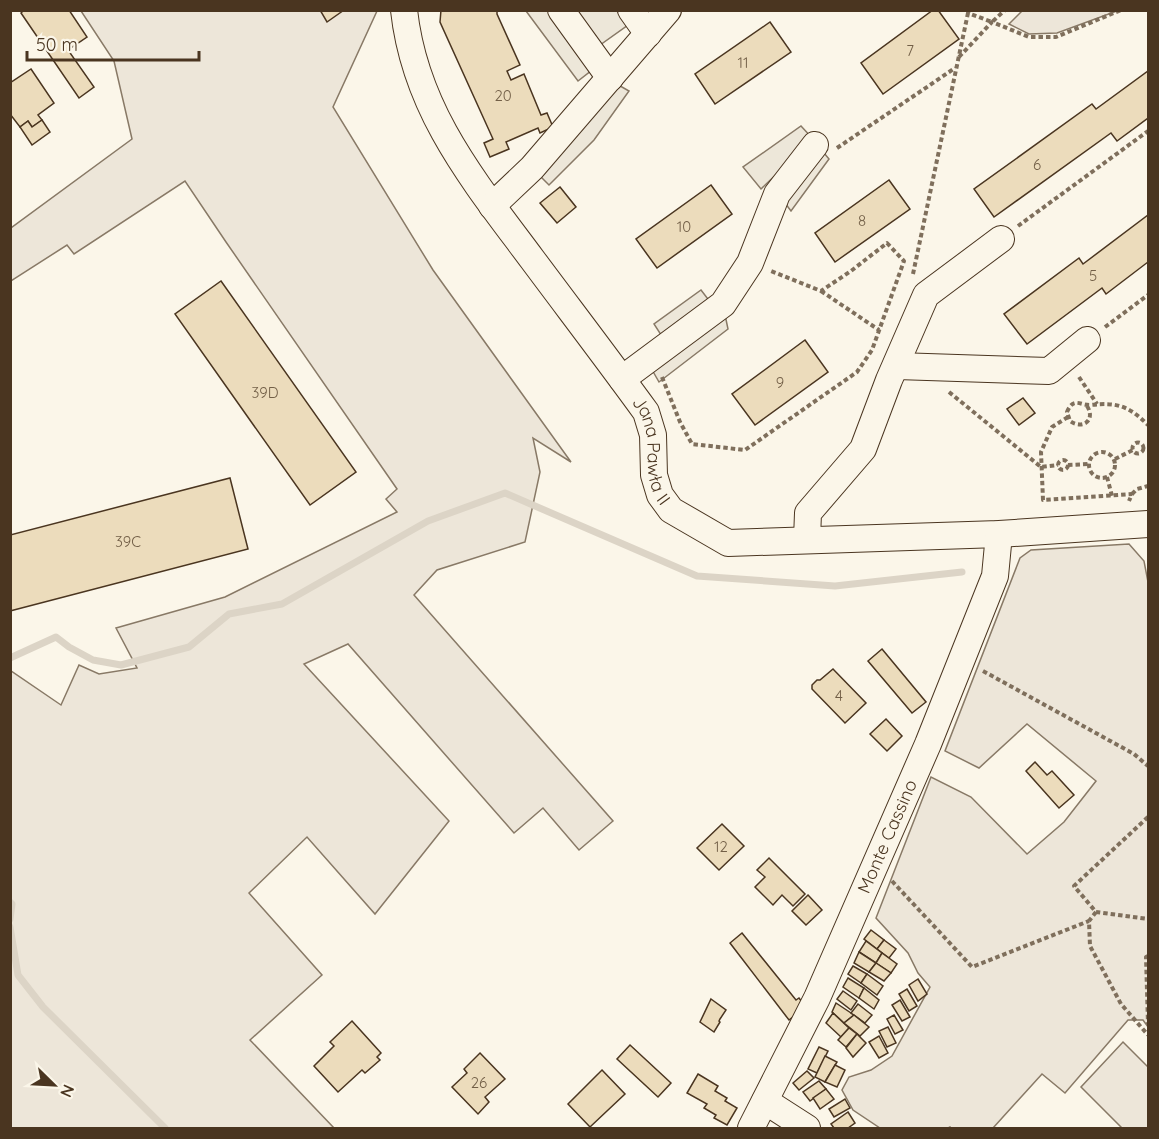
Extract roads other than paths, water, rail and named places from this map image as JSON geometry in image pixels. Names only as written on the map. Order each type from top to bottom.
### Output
[{"type":"street","name":"Jana Pawła II","points":[[404,10],[414,62],[427,100],[451,147],[492,206],[646,412],[653,435],[654,475],[660,495],[671,510],[728,543],[999,534],[1146,524]]},
{"type":"street","points":[[561,10],[610,78]]},
{"type":"street","points":[[631,10],[648,34]]},
{"type":"street","points":[[492,206],[532,168],[668,10]]},
{"type":"street","points":[[622,379],[723,304],[750,263],[777,194],[814,145]]},
{"type":"street","points":[[807,539],[808,513],[863,449],[926,295],[1000,239]]},
{"type":"street","points":[[897,366],[1049,371],[1087,340]]},
{"type":"street","name":"Monte Cassino","points":[[751,1128],[817,998],[928,744],[995,576],[999,534]]},
{"type":"street","points":[[765,1101],[807,1128]]},
{"type":"waterway","points":[[10,658],[56,637],[93,660],[121,665],[189,647],[229,614],[282,604],[428,521],[505,493],[697,576],[835,586],[962,572]]},
{"type":"waterway","points":[[10,902],[12,904],[10,919]]},
{"type":"waterway","points":[[10,927],[18,975],[43,1007],[165,1128]]}]
